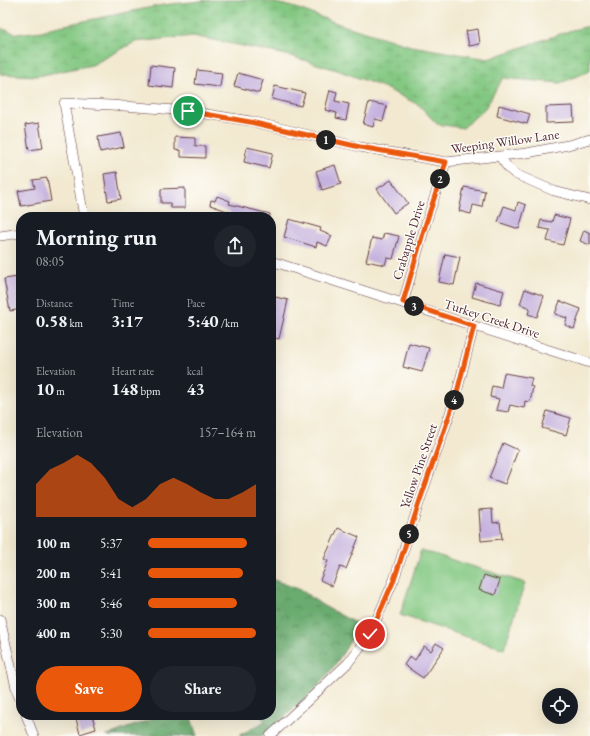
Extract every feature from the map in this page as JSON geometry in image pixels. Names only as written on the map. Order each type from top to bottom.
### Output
[{"type":"street","name":"Weeping Willow Lane","points":[[83,212],[64,103],[188,111],[250,122],[360,147],[446,162],[500,157],[561,147],[590,139]]},
{"type":"street","points":[[500,157],[515,174],[554,191],[590,200]]},
{"type":"street","name":"Crabapple Drive","points":[[403,302],[426,223],[446,162]]},
{"type":"street","points":[[0,236],[16,234]]},
{"type":"street","name":"Turkey Creek Drive","points":[[276,263],[590,363]]},
{"type":"street","name":"Yellow Pine Street","points":[[270,736],[348,662],[370,634],[394,580],[456,396],[474,326]]},
{"type":"street","points":[[0,619],[16,688]]},
{"type":"street","points":[[28,720],[34,736]]},
{"type":"green space","points":[[210,0],[262,0],[293,7],[342,25],[411,46],[488,59],[572,30],[590,26],[590,71],[560,83],[503,78],[485,108],[463,128],[437,124],[419,105],[383,87],[337,70],[287,55],[193,36],[135,42],[92,65],[37,76],[0,74],[0,28],[17,34],[42,31],[50,28],[163,5]]},
{"type":"green space","points":[[421,550],[525,583],[504,649],[400,615]]},
{"type":"green space","points":[[276,581],[301,590],[322,605],[359,625],[334,666],[317,687],[302,702],[262,736],[239,736],[265,721],[264,720],[276,720]]},
{"type":"green space","points":[[149,720],[192,720],[197,736],[106,736]]},
{"type":"building","points":[[478,29],[480,44],[469,46],[466,31]]},
{"type":"building","points":[[151,65],[175,68],[173,88],[149,85]]},
{"type":"building","points":[[197,70],[222,73],[220,87],[195,84]]},
{"type":"building","points":[[238,73],[263,80],[259,93],[234,86]]},
{"type":"building","points":[[275,86],[305,93],[301,106],[272,99]]},
{"type":"building","points":[[330,90],[337,92],[335,101],[349,104],[346,120],[336,118],[337,113],[325,110]]},
{"type":"building","points":[[369,102],[387,106],[383,121],[375,119],[373,127],[363,124]]},
{"type":"building","points":[[499,105],[530,114],[527,124],[497,116]]},
{"type":"building","points":[[573,106],[574,122],[546,123],[546,107]]},
{"type":"building","points":[[39,123],[43,148],[29,150],[25,125]]},
{"type":"building","points":[[121,133],[124,147],[100,152],[98,137]]},
{"type":"building","points":[[175,137],[195,138],[195,146],[205,146],[205,158],[181,157],[181,151],[175,150]]},
{"type":"building","points":[[247,147],[273,153],[269,168],[244,162]]},
{"type":"building","points":[[335,165],[341,184],[322,190],[316,171]]},
{"type":"building","points":[[117,172],[121,199],[108,201],[104,174]]},
{"type":"building","points":[[47,178],[51,201],[21,206],[18,191],[35,188],[33,180]]},
{"type":"building","points":[[391,180],[408,203],[394,213],[377,189]]},
{"type":"building","points":[[464,187],[485,191],[482,207],[473,205],[471,214],[459,211]]},
{"type":"building","points":[[185,188],[185,208],[171,208],[170,203],[161,203],[161,189]]},
{"type":"building","points":[[217,196],[230,201],[229,204],[262,212],[230,212],[210,205],[211,200],[215,201]]},
{"type":"building","points":[[518,202],[526,205],[519,229],[498,222],[504,206],[516,210]]},
{"type":"building","points":[[554,215],[570,219],[563,245],[547,241],[550,230],[539,228],[541,220],[552,222]]},
{"type":"building","points":[[289,219],[321,228],[320,231],[332,236],[327,246],[317,242],[316,247],[284,237]]},
{"type":"building","points":[[584,230],[590,233],[590,245],[580,241]]},
{"type":"building","points":[[384,233],[399,236],[393,259],[387,258],[385,265],[366,261],[372,238],[382,240]]},
{"type":"building","points":[[445,254],[460,257],[454,285],[439,282]]},
{"type":"building","points":[[16,277],[16,310],[10,311],[4,279]]},
{"type":"building","points":[[476,283],[504,291],[500,305],[472,297]]},
{"type":"building","points":[[525,289],[544,296],[537,317],[528,314],[530,308],[520,304]]},
{"type":"building","points":[[276,297],[288,300],[279,339],[276,338]]},
{"type":"building","points":[[560,301],[581,309],[574,329],[565,325],[567,318],[555,314]]},
{"type":"building","points":[[409,343],[429,348],[422,372],[403,367]]},
{"type":"building","points":[[504,373],[532,378],[530,386],[533,387],[530,402],[525,401],[524,408],[510,405],[508,412],[496,410],[499,399],[490,397],[492,386],[501,388]]},
{"type":"building","points":[[547,411],[571,418],[566,435],[542,428]]},
{"type":"building","points":[[503,443],[518,450],[505,484],[489,478]]},
{"type":"building","points":[[492,509],[493,523],[500,522],[502,539],[481,541],[479,510]]},
{"type":"building","points":[[338,528],[359,537],[346,569],[340,567],[332,586],[320,580],[328,561],[324,559]]},
{"type":"building","points":[[484,575],[500,580],[495,595],[479,590]]},
{"type":"building","points":[[436,643],[444,648],[423,678],[404,665],[410,656],[415,660],[424,646],[431,651]]},
{"type":"building","points":[[76,720],[93,720],[96,729],[80,734]]},
{"type":"route","points":[[188,111],[250,122],[360,147],[446,162],[426,223],[403,302],[474,326],[456,396],[394,580],[370,634]]}]
